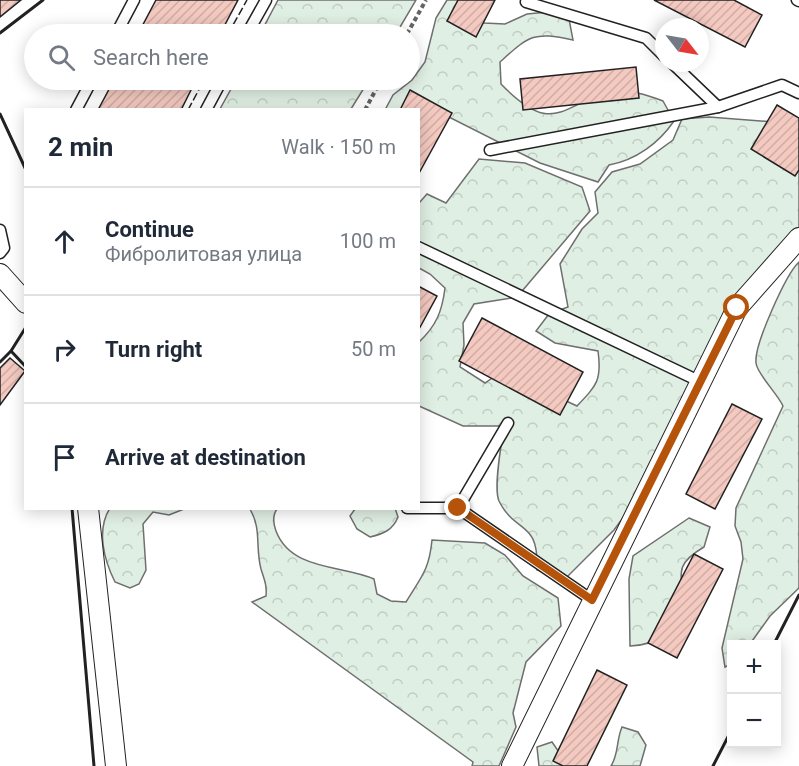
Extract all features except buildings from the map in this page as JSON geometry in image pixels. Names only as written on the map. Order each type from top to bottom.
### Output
[{"type":"street","points":[[512,766],[737,308],[799,238]]},
{"type":"street","points":[[0,274],[24,301]]},
{"type":"street","points":[[88,510],[116,766]]},
{"type":"lane","points":[[121,24],[134,0]]},
{"type":"lane","points":[[253,24],[266,0]]},
{"type":"lane","points":[[527,0],[526,2],[646,39],[655,48]]},
{"type":"lane","points":[[681,72],[717,107]]},
{"type":"lane","points":[[490,150],[717,107],[782,86],[799,93]]},
{"type":"lane","points":[[77,108],[87,90]]},
{"type":"lane","points":[[207,108],[217,90]]},
{"type":"lane","points":[[0,230],[4,248],[0,253]]},
{"type":"lane","points":[[420,249],[701,382]]},
{"type":"lane","points":[[458,508],[508,423]]},
{"type":"lane","points":[[420,508],[458,508],[592,600]]},
{"type":"path","points":[[413,24],[426,0]]},
{"type":"path","points":[[366,108],[376,90]]},
{"type":"green space","points":[[278,0],[416,0],[402,24],[265,24]]},
{"type":"green space","points":[[447,0],[476,0],[473,5],[484,23],[505,24],[527,14],[548,12],[569,19],[573,40],[540,36],[525,41],[500,62],[501,84],[521,102],[537,111],[550,114],[562,112],[603,95],[622,92],[643,94],[663,101],[674,121],[646,149],[619,163],[609,165],[598,182],[540,163],[445,115],[420,110],[420,108],[386,108],[393,95],[399,90],[420,90],[420,69],[425,62],[436,18]]},
{"type":"green space","points":[[230,90],[363,90],[352,108],[221,108]]},
{"type":"green space","points":[[709,117],[799,124],[799,240],[753,288],[628,511],[614,530],[565,579],[537,570],[534,542],[525,529],[506,512],[499,501],[497,476],[504,426],[463,426],[420,406],[420,341],[437,318],[445,288],[430,274],[420,269],[420,202],[427,194],[446,203],[479,159],[525,163],[582,187],[590,211],[517,297],[474,304],[463,323],[464,345],[460,367],[485,383],[502,371],[577,406],[596,382],[599,369],[598,351],[555,343],[536,331],[549,314],[568,307],[560,264],[582,229],[598,213],[595,192],[612,172],[640,164],[673,140],[682,119]]},
{"type":"green space","points":[[799,262],[799,588],[770,616],[753,640],[727,640],[727,666],[725,667],[722,648],[743,559],[741,542],[735,526],[736,508],[783,406],[757,367],[757,354],[772,310]]},
{"type":"green space","points":[[109,510],[182,510],[169,515],[153,512],[143,524],[146,570],[139,584],[130,588],[115,582],[108,564],[103,545],[103,526]]},
{"type":"green space","points":[[250,510],[276,510],[274,514],[276,531],[283,544],[293,553],[319,565],[374,579],[377,594],[391,601],[406,602],[426,567],[432,540],[485,543],[505,555],[523,576],[558,598],[561,626],[526,662],[513,713],[516,727],[499,766],[472,766],[473,762],[252,602],[266,596],[254,517]]},
{"type":"green space","points":[[354,510],[396,510],[398,517],[393,525],[383,533],[370,537],[357,529],[350,516]]},
{"type":"green space","points":[[689,518],[710,527],[704,547],[690,557],[682,567],[681,580],[685,597],[665,632],[652,642],[630,646],[629,579],[633,556]]},
{"type":"green space","points":[[622,727],[638,732],[646,745],[640,766],[611,766]]},
{"type":"green space","points":[[552,742],[561,755],[564,766],[539,766],[537,747]]},
{"type":"fence","points":[[234,24],[247,0]]},
{"type":"fence","points":[[189,108],[199,90]]},
{"type":"wall","points":[[0,33],[43,0]]},
{"type":"wall","points":[[0,114],[24,166]]},
{"type":"wall","points":[[0,362],[11,351],[24,330]]},
{"type":"wall","points":[[11,351],[24,365]]},
{"type":"wall","points":[[72,510],[94,766]]},
{"type":"wall","points":[[776,640],[799,595]]},
{"type":"wall","points":[[713,766],[727,739]]},
{"type":"route","points":[[458,508],[592,600],[737,308]]}]
